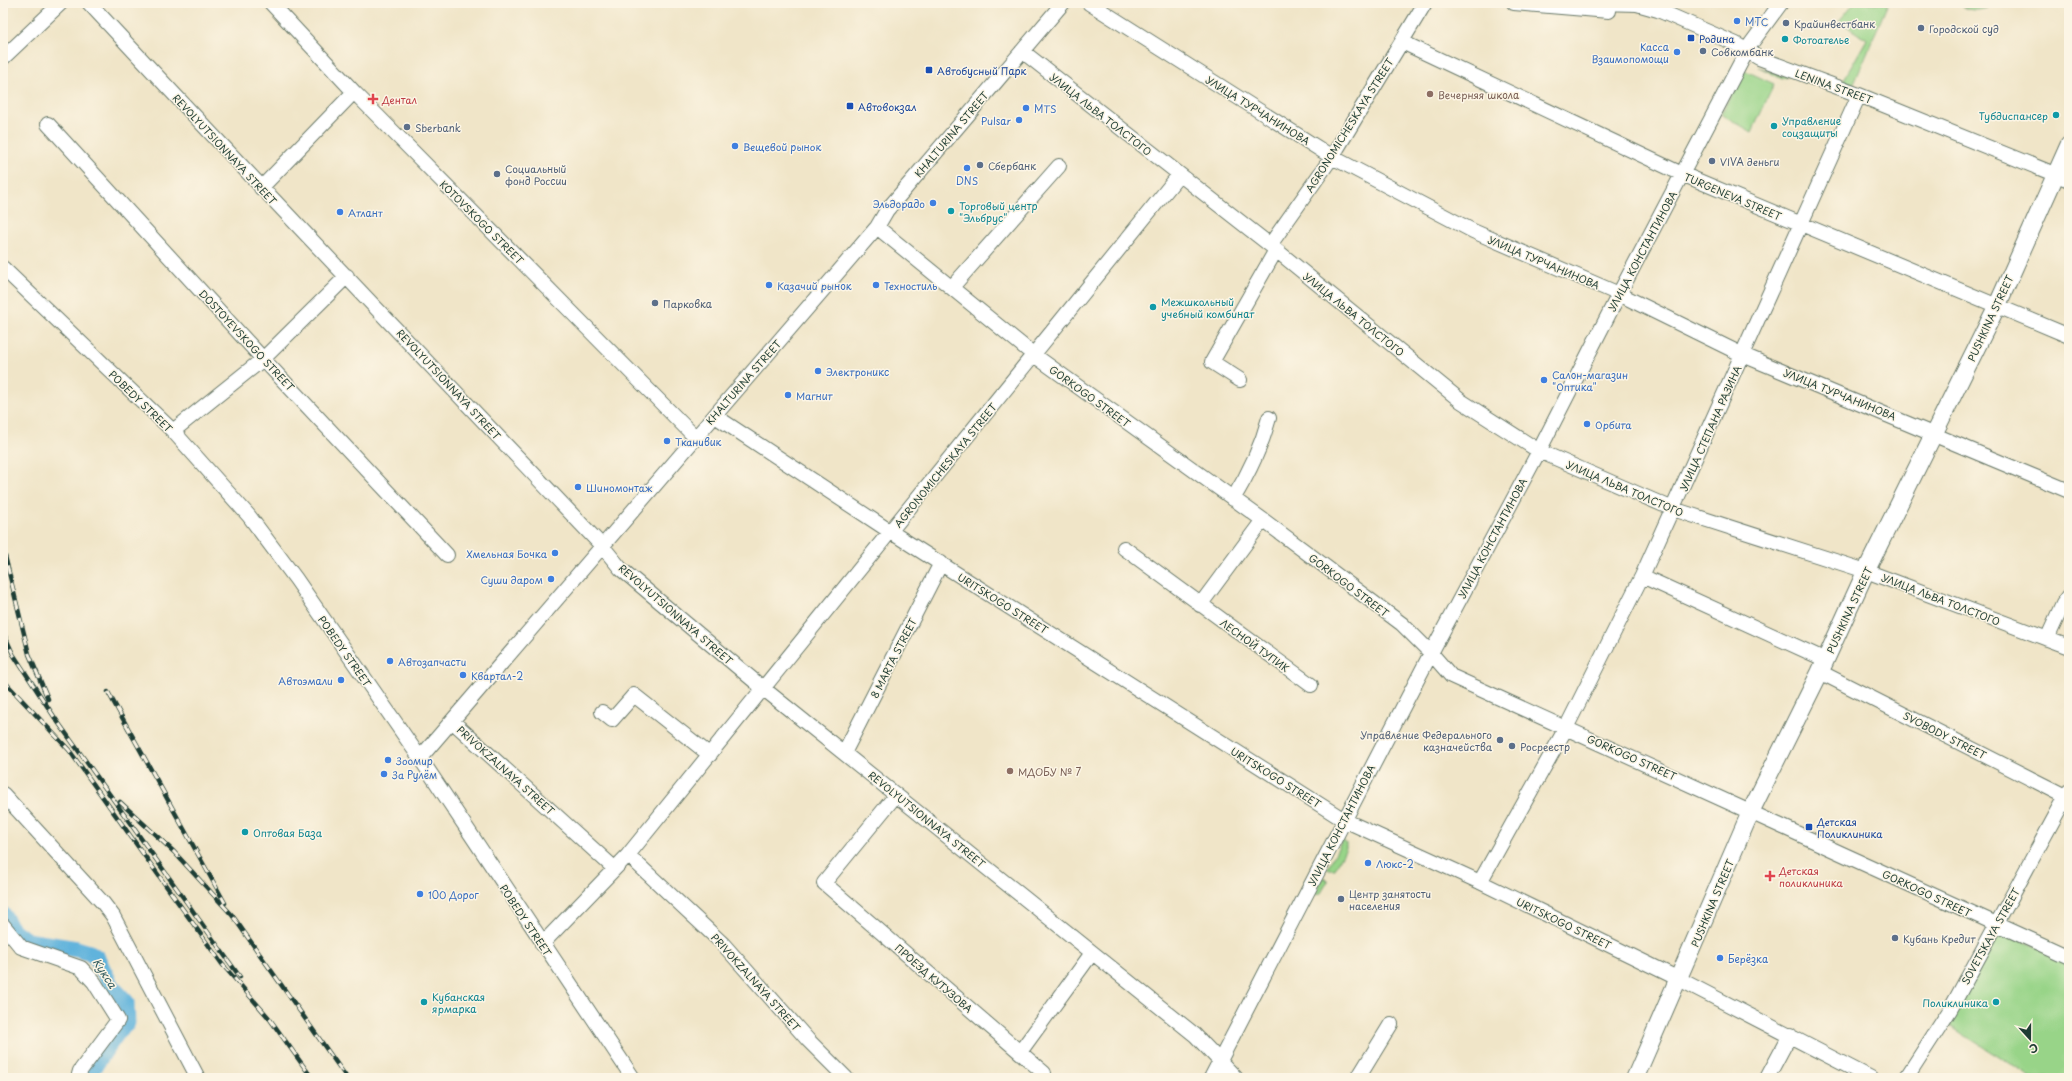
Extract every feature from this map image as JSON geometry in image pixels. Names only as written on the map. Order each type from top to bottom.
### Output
[{"type":"main road","name":"PUSHKINA STREET","points":[[1635,1078],[1751,811],[1823,666],[1866,571],[2062,178],[2069,145]]},
{"type":"street","points":[[3,58],[61,3]]},
{"type":"street","name":"REVOLYUTSIONNAYA STREET","points":[[89,3],[261,188],[347,276],[603,547],[621,569],[764,689],[1195,1035],[1236,1078]]},
{"type":"street","name":"KOTOVSKOGO STREET","points":[[271,3],[354,92],[696,438]]},
{"type":"street","name":"KHALTURINA STREET","points":[[420,758],[877,227],[887,210],[1062,3]]},
{"type":"street","name":"УЛИЦА ТУРЧАНИНОВА","points":[[1088,3],[1332,157],[1473,230],[1619,294],[1743,355],[2069,491]]},
{"type":"street","name":"AGRONOMICHESKAYA STREET","points":[[1273,248],[1332,157],[1425,3]]},
{"type":"street","points":[[1514,3],[1654,14],[1746,53]]},
{"type":"street","name":"LENINA STREET","points":[[1598,3],[1637,4],[1658,10],[1736,44],[1746,53],[1859,95],[2062,178]]},
{"type":"street","name":"УЛИЦА КОНСТАНТИНОВА","points":[[1211,1078],[1431,653],[1539,451],[1619,294],[1750,45],[1781,3]]},
{"type":"street","name":"TURGENEVA STREET","points":[[1402,42],[1682,174],[2069,336]]},
{"type":"street","name":"УЛИЦА ЛЬВА ТОЛСТОГО","points":[[1022,51],[1273,248],[1461,401],[1539,451],[1673,509],[1866,571],[2069,647]]},
{"type":"street","points":[[261,188],[354,92]]},
{"type":"street","name":"УЛИЦА СТЕПАНА РАЗИНА","points":[[1480,882],[1566,728],[1642,576],[1743,355],[1799,224],[1859,95]]},
{"type":"street","name":"DOSTOYEVSKOGO STREET","points":[[48,124],[447,555]]},
{"type":"street","points":[[952,287],[1059,166]]},
{"type":"street","name":"AGRONOMICHESKAYA STREET","points":[[542,944],[628,855],[1179,175]]},
{"type":"street","name":"GORKOGO STREET","points":[[877,227],[1034,355],[1263,520],[1402,624],[1431,653],[1451,676],[1751,811],[2069,957]]},
{"type":"street","points":[[1240,380],[1212,362],[1273,248]]},
{"type":"street","name":"POBEDY STREET","points":[[3,268],[173,432],[249,516],[296,579],[420,758],[542,944],[633,1078]]},
{"type":"street","points":[[173,432],[264,358],[347,276]]},
{"type":"street","name":"URITSKOGO STREET","points":[[715,416],[891,532],[1344,820],[1480,882],[1679,979],[1871,1078]]},
{"type":"street","points":[[1233,499],[1252,468],[1263,440],[1269,418]]},
{"type":"street","points":[[1200,605],[1263,520]]},
{"type":"street","name":"ЛЕСНОЙ ТУПИК","points":[[1124,548],[1311,685]]},
{"type":"street","name":"8 MARTA STREET","points":[[844,753],[941,563]]},
{"type":"street","name":"SVOBODY STREET","points":[[1642,576],[1823,666],[2068,795]]},
{"type":"street","points":[[2047,639],[2063,604],[2069,596]]},
{"type":"street","points":[[602,712],[612,720],[634,695],[710,755]]},
{"type":"street","name":"PRIVOKZALNAYA STREET","points":[[452,721],[614,868]]},
{"type":"street","points":[[3,794],[103,902],[113,916],[198,1078]]},
{"type":"street","name":"ПРОЕЗД КУТУЗОВА","points":[[896,795],[824,883],[1044,1073]]},
{"type":"street","name":"SOVETSKAYA STREET","points":[[1906,1078],[1950,1010],[2068,795]]},
{"type":"street","name":"PRIVOKZALNAYA STREET","points":[[628,855],[723,944],[808,1040],[846,1078]]},
{"type":"street","points":[[3,925],[21,947],[81,968],[94,982],[118,1020],[80,1071],[78,1078]]},
{"type":"street","points":[[1020,1052],[1092,952]]},
{"type":"street","points":[[1358,1078],[1391,1024]]},
{"type":"street","points":[[1767,1078],[1790,1035]]},
{"type":"green space","points":[[1854,3],[1888,3],[1854,84],[1843,81],[1867,39],[1839,21]]},
{"type":"green space","points":[[1959,3],[1978,3],[1987,8],[1971,10]]},
{"type":"green space","points":[[1759,67],[1788,77],[1782,79]]},
{"type":"green space","points":[[1744,70],[1774,84],[1752,132],[1721,114]]},
{"type":"green space","points":[[1342,840],[1346,843],[1346,848],[1335,869],[1327,869]]},
{"type":"green space","points":[[1324,877],[1328,881],[1321,893],[1314,894]]},
{"type":"green space","points":[[2000,931],[2069,961],[2069,1074],[2065,1078],[2032,1078],[1950,1026],[1956,1012]]},
{"type":"waterway","name":"Кукса","points":[[3,915],[11,929],[27,941],[77,949],[90,953],[97,958],[111,986],[126,1002],[127,1023],[119,1030],[86,1078]]},
{"type":"railway","points":[[3,548],[29,654],[48,699]]},
{"type":"railway","points":[[3,632],[13,654],[55,718],[240,977]]},
{"type":"railway","points":[[3,680],[69,750],[222,964],[269,1018],[312,1078]]},
{"type":"railway","points":[[108,692],[225,903]]},
{"type":"railway","points":[[120,802],[174,852],[232,915],[347,1078]]},
{"type":"place","name":"МТС","points":[[1737,21]]},
{"type":"place","name":"Крайинвестбанк","points":[[1786,23]]},
{"type":"place","name":"Городской суд","points":[[1921,28]]},
{"type":"place","name":"Родина","points":[[1691,38]]},
{"type":"place","name":"Фотоателье","points":[[1785,39]]},
{"type":"place","name":"Совкомбанк","points":[[1703,51]]},
{"type":"place","name":"Касса Взаимопомощи","points":[[1677,52]]},
{"type":"place","name":"Автобусный Парк","points":[[929,70]]},
{"type":"place","name":"Вечерняя школа","points":[[1430,94]]},
{"type":"place","name":"Дентал","points":[[373,99]]},
{"type":"place","name":"Автовокзал","points":[[850,106]]},
{"type":"place","name":"MTS","points":[[1026,108]]},
{"type":"place","name":"Тубдиспансер","points":[[2056,115]]},
{"type":"place","name":"Pulsar","points":[[1019,120]]},
{"type":"place","name":"Управление соцзащиты","points":[[1774,126]]},
{"type":"place","name":"Sberbank","points":[[407,127]]},
{"type":"place","name":"Вещевой рынок","points":[[735,146]]},
{"type":"place","name":"VIVA деньги","points":[[1712,161]]},
{"type":"place","name":"Сбербанк","points":[[980,165]]},
{"type":"place","name":"DNS","points":[[967,168]]},
{"type":"place","name":"Социальный фонд России","points":[[497,174]]},
{"type":"place","name":"Эльдорадо","points":[[933,203]]},
{"type":"place","name":"Торговый центр \"Эльбрус\"","points":[[951,211]]},
{"type":"place","name":"Атлант","points":[[340,212]]},
{"type":"place","name":"Казачий рынок","points":[[769,285]]},
{"type":"place","name":"Техностиль","points":[[876,285]]},
{"type":"place","name":"Парковка","points":[[655,303]]},
{"type":"place","name":"Межшкольный учебный комбинат","points":[[1153,307]]},
{"type":"place","name":"Электроникс","points":[[818,371]]},
{"type":"place","name":"Салон-магазин \"Оптика\"","points":[[1544,380]]},
{"type":"place","name":"Магнит","points":[[788,395]]},
{"type":"place","name":"Орбита","points":[[1587,424]]},
{"type":"place","name":"Тканивик","points":[[667,441]]},
{"type":"place","name":"Шиномонтаж","points":[[578,487]]},
{"type":"place","name":"Хмельная Бочка","points":[[555,553]]},
{"type":"place","name":"Суши даром","points":[[551,579]]},
{"type":"place","name":"Автозапчасти","points":[[390,661]]},
{"type":"place","name":"Квартал-2","points":[[463,675]]},
{"type":"place","name":"Автоэмали","points":[[341,680]]},
{"type":"place","name":"Управление Федерального казначейства","points":[[1500,740]]},
{"type":"place","name":"Росреестр","points":[[1512,746]]},
{"type":"place","name":"Зоомир","points":[[388,760]]},
{"type":"place","name":"МДОБУ № 7","points":[[1010,771]]},
{"type":"place","name":"За Рулём","points":[[384,774]]},
{"type":"place","name":"Детская Поликлиника","points":[[1809,827]]},
{"type":"place","name":"Оптовая База","points":[[245,832]]},
{"type":"place","name":"Люкс-2","points":[[1368,863]]},
{"type":"place","name":"Детская поликлиника","points":[[1770,876]]},
{"type":"place","name":"100 Дорог","points":[[420,894]]},
{"type":"place","name":"Центр занятости населения","points":[[1341,899]]},
{"type":"place","name":"Кубань Кредит","points":[[1895,938]]},
{"type":"place","name":"Берёзка","points":[[1720,958]]},
{"type":"place","name":"Кубанская ярмарка","points":[[424,1002]]},
{"type":"place","name":"Поликлиника","points":[[1996,1002]]}]
